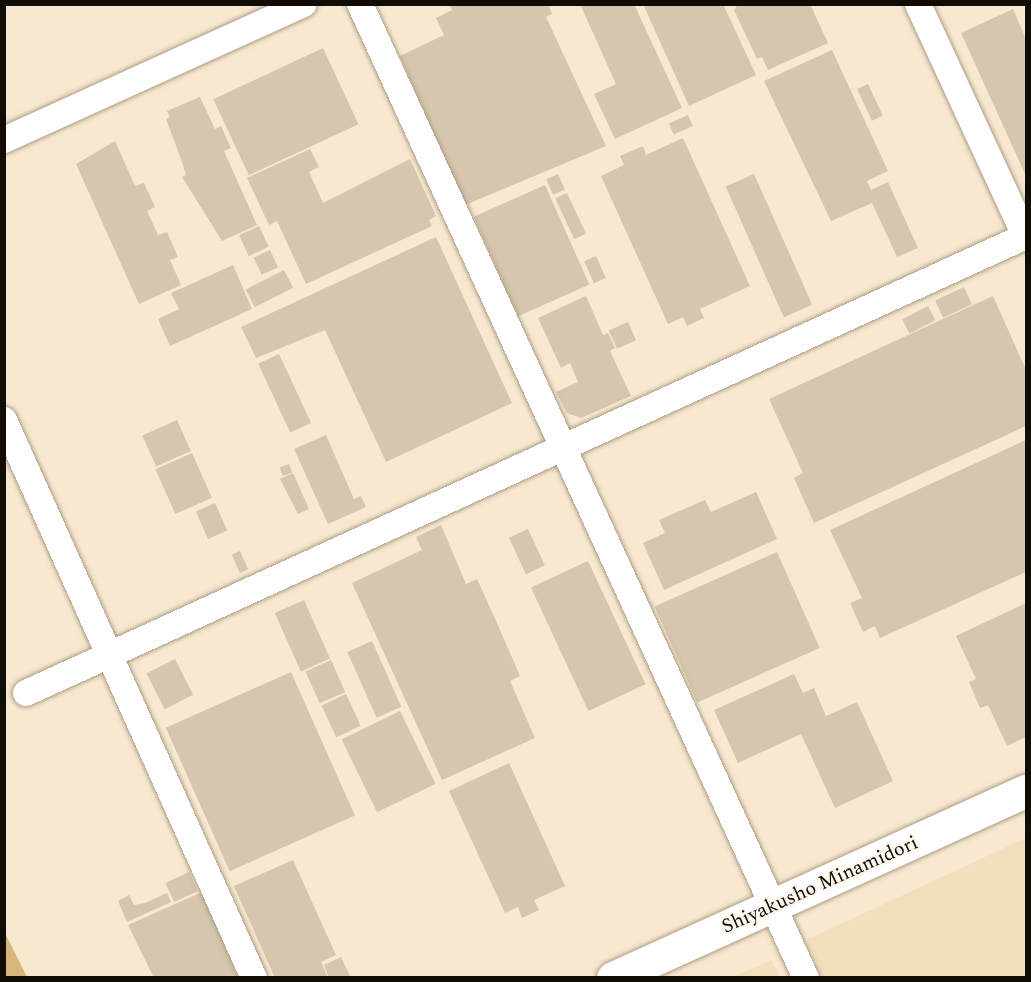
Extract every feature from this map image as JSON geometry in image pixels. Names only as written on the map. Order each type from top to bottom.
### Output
[{"type":"street","points":[[4,140],[304,4]]},
{"type":"street","points":[[360,4],[806,978]]},
{"type":"street","points":[[26,693],[564,450],[1026,237],[918,4]]},
{"type":"street","points":[[4,420],[254,978]]},
{"type":"street","name":"Shiyakusho Minamidori","points":[[614,978],[1026,791]]},
{"type":"shaded area","points":[[1026,838],[1026,977],[823,977],[806,940]]},
{"type":"shaded area","points":[[5,933],[27,977],[5,977]]},
{"type":"shaded area","points":[[772,960],[780,977],[733,977]]},
{"type":"building","points":[[449,4],[548,4],[552,14],[546,17],[606,146],[465,205],[400,56],[444,35],[436,18],[452,10]]},
{"type":"building","points":[[580,4],[634,4],[682,108],[615,139],[594,94],[616,84]]},
{"type":"building","points":[[643,4],[723,4],[756,75],[689,106]]},
{"type":"building","points":[[738,4],[810,4],[828,43],[768,70],[762,57],[757,59],[734,10]]},
{"type":"building","points":[[1013,9],[1026,39],[1026,176],[961,33]]},
{"type":"building","points":[[323,48],[358,124],[249,175],[213,99]]},
{"type":"building","points":[[832,50],[888,171],[867,181],[871,190],[888,182],[918,248],[897,257],[872,203],[831,221],[764,81]]},
{"type":"building","points":[[868,84],[883,116],[872,121],[857,89]]},
{"type":"building","points":[[200,97],[215,129],[221,126],[231,148],[224,151],[257,225],[222,241],[182,177],[186,175],[166,119],[170,117],[167,111]]},
{"type":"building","points":[[688,115],[693,126],[674,135],[669,124]]},
{"type":"building","points":[[683,138],[750,286],[700,309],[704,318],[687,326],[683,317],[668,324],[601,176],[624,165],[620,156],[643,146],[646,155]]},
{"type":"building","points":[[115,141],[135,186],[144,183],[155,207],[147,211],[158,235],[167,232],[178,257],[170,260],[181,285],[139,304],[76,164]]},
{"type":"building","points":[[310,149],[319,167],[309,172],[323,203],[410,159],[436,216],[429,220],[432,226],[306,284],[277,221],[269,225],[247,178]]},
{"type":"building","points":[[558,174],[565,190],[553,195],[546,179]]},
{"type":"building","points":[[754,174],[812,305],[784,317],[726,187]]},
{"type":"building","points":[[545,185],[589,285],[518,316],[474,217]]},
{"type":"building","points":[[567,193],[586,234],[574,239],[555,198]]},
{"type":"building","points":[[259,226],[269,247],[249,256],[239,235]]},
{"type":"building","points":[[436,237],[512,403],[386,462],[325,330],[256,358],[241,327]]},
{"type":"building","points":[[270,250],[278,267],[262,275],[254,258]]},
{"type":"building","points":[[596,256],[606,278],[594,283],[584,261]]},
{"type":"building","points":[[233,265],[252,309],[170,346],[158,319],[179,309],[171,293]]},
{"type":"building","points":[[284,270],[293,288],[255,307],[246,290]]},
{"type":"building","points":[[964,287],[972,304],[943,318],[935,301]]},
{"type":"building","points":[[586,296],[603,335],[608,333],[615,348],[610,351],[631,396],[581,418],[567,413],[556,392],[578,382],[570,363],[561,368],[538,318]]},
{"type":"building","points":[[993,296],[1026,370],[1026,426],[814,523],[794,478],[803,473],[769,399]]},
{"type":"building","points":[[928,306],[935,320],[909,333],[902,319]]},
{"type":"building","points":[[628,322],[636,340],[617,349],[609,331]]},
{"type":"building","points":[[279,354],[311,423],[290,433],[258,364]]},
{"type":"building","points":[[177,420],[191,451],[156,467],[142,435]]},
{"type":"building","points":[[326,435],[354,499],[361,496],[366,507],[328,524],[294,449]]},
{"type":"building","points":[[1026,440],[1026,572],[880,638],[875,626],[863,632],[850,603],[862,598],[830,530]]},
{"type":"building","points":[[192,453],[212,498],[175,514],[155,469]]},
{"type":"building","points":[[289,464],[292,472],[283,476],[280,468]]},
{"type":"building","points":[[293,473],[309,509],[298,514],[280,479]]},
{"type":"building","points":[[756,492],[777,539],[664,590],[643,543],[665,533],[659,520],[705,500],[711,512]]},
{"type":"building","points":[[215,503],[227,530],[208,539],[196,512]]},
{"type":"building","points":[[441,525],[466,584],[477,579],[497,623],[520,676],[510,681],[535,738],[442,780],[352,583],[422,550],[416,537]]},
{"type":"building","points":[[528,529],[545,565],[526,574],[509,538]]},
{"type":"building","points":[[240,551],[248,569],[240,573],[232,555]]},
{"type":"building","points":[[777,552],[820,648],[697,702],[655,607]]},
{"type":"building","points":[[588,561],[645,684],[588,711],[531,588]]},
{"type":"building","points":[[304,600],[330,658],[301,671],[275,613]]},
{"type":"building","points":[[1026,603],[1026,737],[1007,746],[988,705],[980,708],[969,682],[976,679],[956,636]]},
{"type":"building","points":[[372,641],[401,707],[377,718],[347,652]]},
{"type":"building","points":[[175,659],[193,695],[165,709],[146,674]]},
{"type":"building","points":[[331,660],[345,692],[320,703],[305,671]]},
{"type":"building","points":[[291,672],[355,815],[230,871],[166,728]]},
{"type":"building","points":[[794,674],[803,693],[814,688],[826,716],[857,702],[893,781],[835,808],[801,734],[738,763],[714,710]]},
{"type":"building","points":[[346,694],[361,726],[336,737],[322,705]]},
{"type":"building","points":[[400,711],[436,784],[377,812],[342,739]]},
{"type":"building","points":[[509,763],[565,886],[534,900],[539,910],[522,918],[518,907],[505,913],[449,791]]},
{"type":"building","points":[[293,860],[336,955],[321,962],[328,978],[275,978],[234,886]]},
{"type":"building","points":[[189,872],[198,891],[174,902],[165,883]]},
{"type":"building","points":[[202,892],[238,978],[154,978],[128,925]]},
{"type":"building","points":[[167,893],[171,902],[127,922],[118,901],[129,895],[134,905],[145,903]]},
{"type":"building","points":[[341,957],[351,978],[329,978],[324,965]]}]
